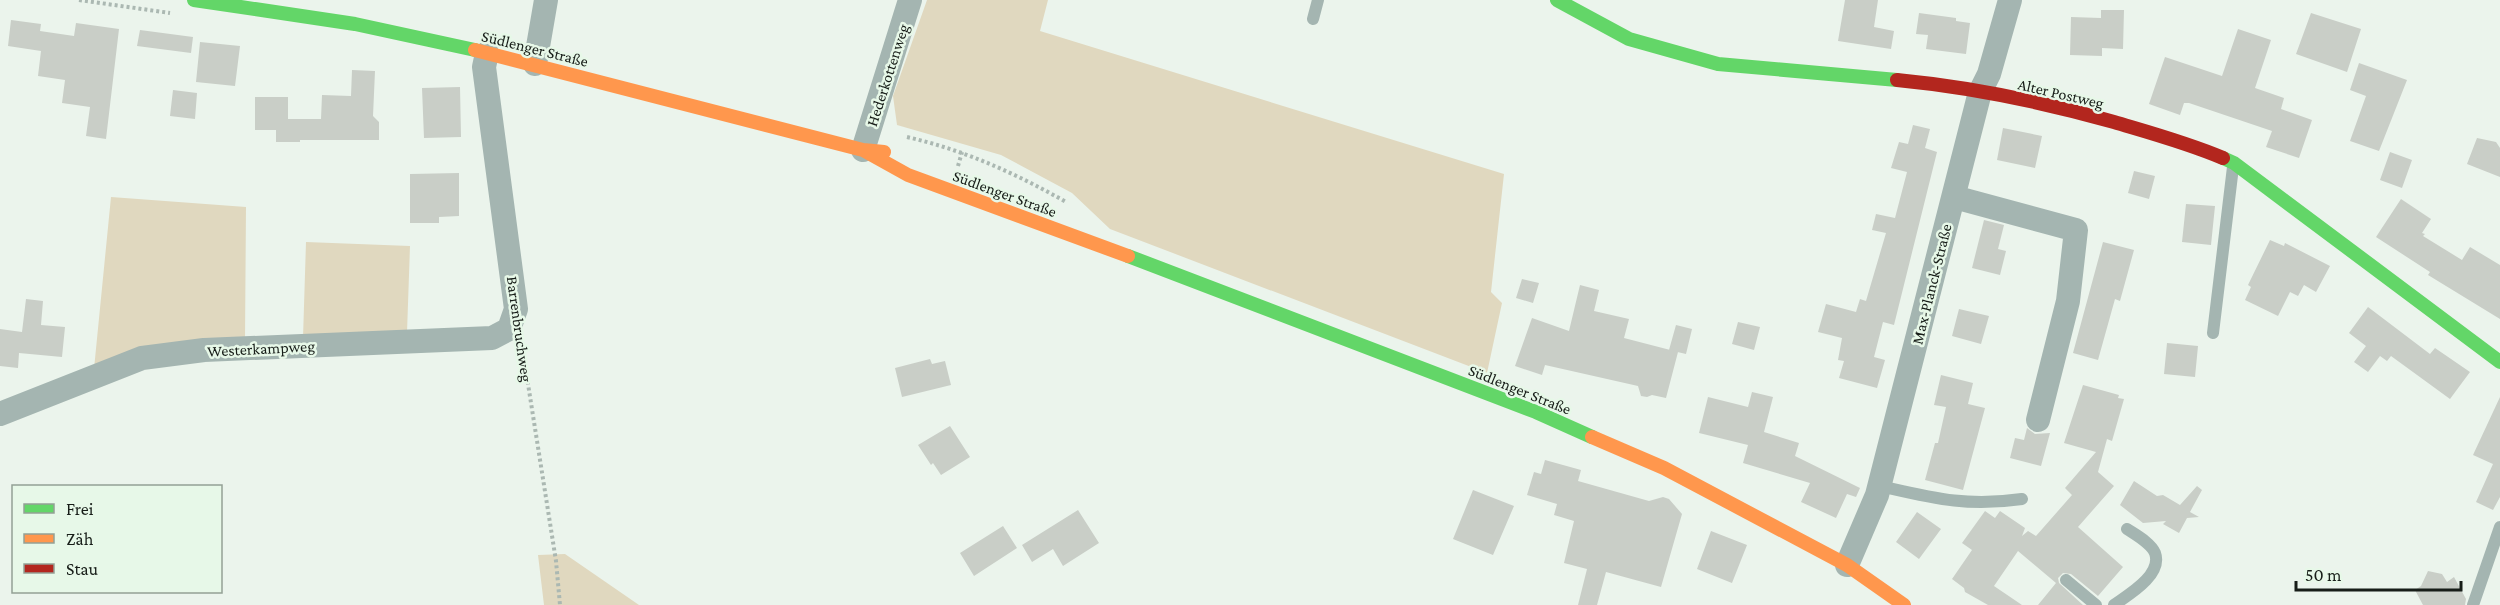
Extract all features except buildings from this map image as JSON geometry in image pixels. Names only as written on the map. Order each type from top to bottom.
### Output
[{"type":"main road","name":"Südlenger Straße","points":[[194,0],[355,24],[487,52],[866,141],[896,154]]},
{"type":"main road","name":"Alter Postweg","points":[[1557,0],[1629,39],[1718,64],[1930,83],[2060,107],[2188,143],[2234,163],[2500,362]]},
{"type":"main road","name":"Südlenger Straße","points":[[866,141],[908,175],[1104,247],[1536,412],[1664,468],[1846,566],[1904,605]]},
{"type":"main road","name":"Südlenger Straße","points":[[1052,214],[1104,247]]},
{"type":"street","points":[[535,64],[546,0]]},
{"type":"street","name":"Hederkottenweg","points":[[866,141],[910,0]]},
{"type":"street","name":"Max-Planck-Straße","points":[[1846,566],[1880,486],[1980,92],[1989,74],[2010,0]]},
{"type":"street","name":"Barrenbruchweg","points":[[487,52],[484,67],[516,309]]},
{"type":"street","points":[[1954,197],[2076,230],[2068,301],[2038,420]]},
{"type":"street","name":"Westerkampweg","points":[[0,414],[142,358],[204,350],[492,338],[509,329],[516,309]]},
{"type":"lane","points":[[1313,19],[1318,0]]},
{"type":"lane","points":[[2213,333],[2234,163]]},
{"type":"lane","points":[[1880,486],[1945,501],[2022,499]]},
{"type":"lane","points":[[2473,605],[2500,527]]},
{"type":"lane","points":[[2114,605],[2146,582],[2156,561],[2155,553],[2148,545],[2127,529]]},
{"type":"lane","points":[[2066,580],[2096,605]]},
{"type":"path","points":[[866,141],[908,137],[962,152],[1024,178],[1070,205]]},
{"type":"path","name":"Barrenbruchweg","points":[[516,309],[556,561],[560,605]]},
{"type":"shaded area","points":[[927,0],[1048,0],[1040,31],[1504,174],[1491,292],[1502,303],[1487,373],[1110,229],[1072,193],[1001,155],[897,125],[893,96]]},
{"type":"shaded area","points":[[111,197],[246,207],[245,340],[94,369]]},
{"type":"shaded area","points":[[306,242],[410,246],[407,333],[303,338]]},
{"type":"shaded area","points":[[565,554],[639,605],[544,605],[538,555]]},
{"type":"traffic: fast","points":[[194,0],[355,24],[475,50]]},
{"type":"traffic: fast","points":[[1557,0],[1629,39],[1718,64],[1897,80]]},
{"type":"traffic: fast","points":[[2223,158],[2234,163],[2500,362]]},
{"type":"traffic: fast","points":[[1128,256],[1536,412],[1592,437]]},
{"type":"traffic: slow","points":[[475,50],[863,150],[884,152]]},
{"type":"traffic: slow","points":[[863,150],[908,175],[1128,256]]},
{"type":"traffic: slow","points":[[1592,437],[1664,468],[1847,565],[1904,605]]},
{"type":"traffic: jam","points":[[1897,80],[1979,91],[2060,108],[2156,134],[2223,158]]}]
